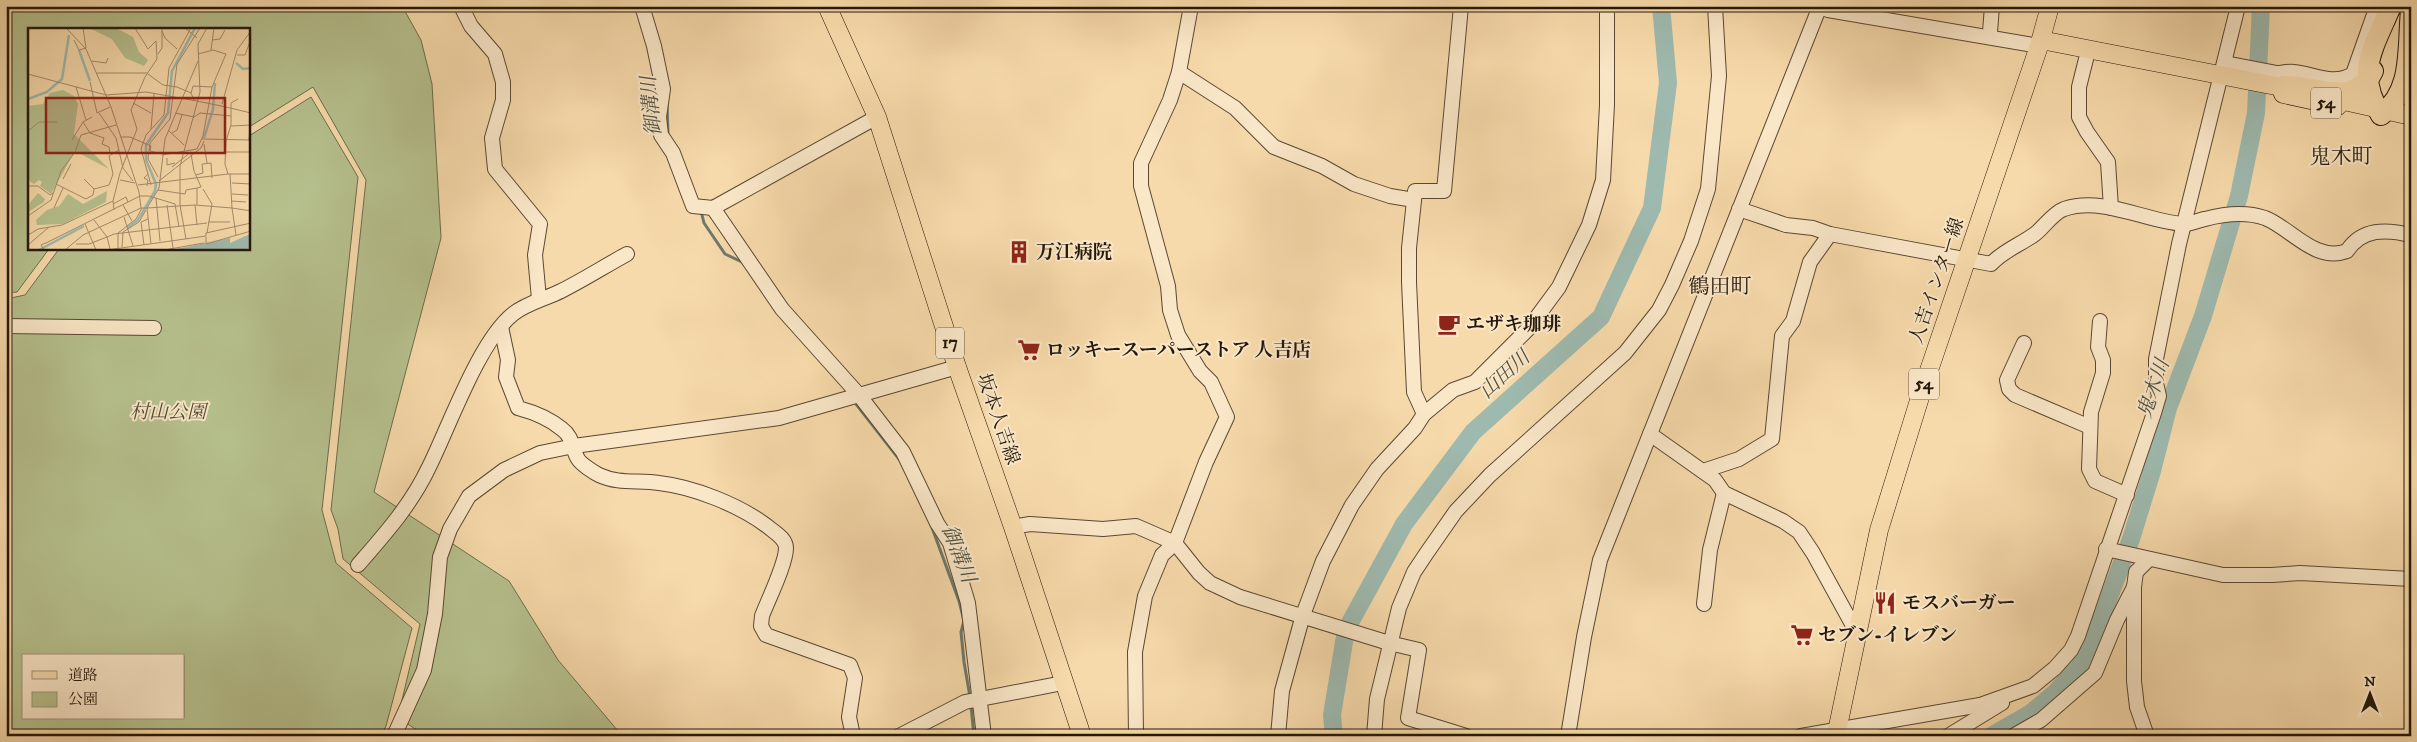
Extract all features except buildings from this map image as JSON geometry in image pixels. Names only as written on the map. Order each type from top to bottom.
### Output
[{"type":"highway","points":[[2390,6],[2366,70],[2368,80],[2381,111],[2399,97],[2408,85],[2411,11]]},
{"type":"highway","points":[[2277,86],[2293,86],[2343,93],[2361,87],[2368,80],[2395,21],[2399,6]]},
{"type":"highway","points":[[2368,80],[2380,90],[2387,91],[2408,85]]},
{"type":"main road","name":"坂本人吉線","points":[[827,6],[877,117],[957,367],[1013,527],[1082,736]]},
{"type":"main road","name":"人吉インター線","points":[[1837,732],[1879,530],[1920,394],[2040,43],[2050,6]]},
{"type":"main road","name":"54","points":[[2040,43],[2088,55],[2223,73]]},
{"type":"main road","name":"54","points":[[2040,43],[2223,73],[2381,111],[2411,116]]},
{"type":"street","points":[[461,6],[471,26],[495,54],[504,82],[503,100],[492,138],[495,169],[540,224],[535,255],[540,300]]},
{"type":"street","points":[[642,6],[654,46],[663,89],[659,117],[662,135],[674,153],[693,206],[713,208],[877,117]]},
{"type":"street","points":[[1136,736],[1135,652],[1141,613],[1152,575],[1162,555],[1175,543],[1206,462],[1226,418],[1211,382],[1200,371],[1178,335],[1170,310],[1168,286],[1141,186],[1141,163],[1170,100],[1179,72],[1191,6]]},
{"type":"street","points":[[1424,414],[1414,392],[1409,282],[1414,200],[1415,191],[1444,192],[1460,6]]},
{"type":"street","points":[[1278,736],[1282,691],[1303,615],[1327,553],[1352,505],[1377,469],[1415,428],[1424,414],[1453,390],[1475,382],[1528,329],[1559,287],[1590,225],[1603,180],[1607,105],[1607,6]]},
{"type":"street","points":[[1374,736],[1377,699],[1389,643],[1399,608],[1414,572],[1456,511],[1539,428],[1625,353],[1659,310],[1691,241],[1708,190],[1719,76],[1715,6]]},
{"type":"street","points":[[1568,736],[1584,637],[1600,560],[1820,6],[1828,10],[2040,43]]},
{"type":"street","points":[[1839,6],[1990,32],[2040,43]]},
{"type":"street","points":[[1990,32],[1992,6]]},
{"type":"street","points":[[1801,736],[1837,732],[1952,711],[2006,696],[2033,686],[2055,668],[2071,650],[2084,618],[2106,549],[2119,520],[2158,396],[2156,359],[2179,244],[2186,225],[2201,152],[2223,73],[2238,6]]},
{"type":"street","points":[[2277,86],[2294,72],[2322,79],[2345,79],[2353,74],[2377,6]]},
{"type":"street","points":[[2088,55],[2079,87],[2079,117],[2108,162],[2111,208]]},
{"type":"street","points":[[1179,72],[1235,108],[1274,148],[1322,166],[1354,184],[1390,196],[1414,200]]},
{"type":"street","points":[[2381,111],[2411,123]]},
{"type":"street","points":[[1739,209],[1786,225],[1813,228],[1830,234],[1991,264],[2004,251],[2037,232],[2062,210],[2083,206],[2111,208],[2186,225],[2206,218],[2249,213],[2268,219],[2303,243],[2335,253],[2347,251],[2354,240],[2369,233],[2384,231],[2411,235]]},
{"type":"street","points":[[713,208],[782,309],[859,395],[903,452],[937,523],[950,542],[968,603],[981,698],[984,736]]},
{"type":"street","points":[[1703,471],[1739,459],[1772,439],[1782,336],[1793,321],[1810,262],[1830,234]]},
{"type":"street","points":[[358,566],[410,502],[429,468],[468,382],[485,350],[501,327],[513,314],[559,292],[627,254]]},
{"type":"street","points":[[2100,321],[2098,347],[2103,360],[2103,373],[2091,412],[2089,469],[2095,481],[2127,495]]},
{"type":"street","points":[[6,326],[154,328]]},
{"type":"street","points":[[501,327],[508,360],[506,377],[518,408],[534,413],[563,429],[574,446],[578,459],[598,474],[619,481],[659,483],[731,504],[758,520],[782,538],[786,546],[784,558],[761,626],[766,635],[850,666],[855,678],[849,717],[853,736]]},
{"type":"street","points":[[2024,343],[2006,380],[2009,388],[2015,394],[2090,427]]},
{"type":"street","points":[[394,736],[424,670],[435,614],[440,557],[450,529],[469,496],[504,470],[540,453],[574,446],[779,418],[957,367]]},
{"type":"street","points":[[1650,434],[1715,480],[1724,492],[1783,521],[1799,532],[1813,553],[1857,633]]},
{"type":"street","points":[[1704,604],[1710,550],[1724,492]]},
{"type":"street","points":[[1013,527],[1030,524],[1103,529],[1136,526],[1175,543],[1199,574],[1210,583],[1240,597],[1389,643],[1420,650],[1408,718],[1466,736]]},
{"type":"street","points":[[2106,549],[2223,575],[2300,573],[2411,579]]},
{"type":"street","points":[[2147,736],[2137,707],[2134,681],[2134,587],[2136,572],[2149,559]]},
{"type":"street","points":[[2013,736],[2041,720],[2095,673],[2117,620],[2134,587]]},
{"type":"street","points":[[899,736],[965,702],[1063,683]]},
{"type":"street","points":[[1952,711],[1953,735],[2001,705],[2006,696]]},
{"type":"green space","points":[[12,6],[402,6],[421,40],[432,84],[441,238],[374,492],[509,581],[558,660],[618,731],[634,736],[425,736],[398,717],[420,624],[343,559],[338,529],[331,510],[366,180],[313,87],[250,126],[250,28],[28,28],[28,250],[48,250],[17,292],[6,293],[6,14]]},
{"type":"green space","name":"村山公園","points":[[311,97],[358,177],[322,510],[336,563],[412,628],[386,726],[381,736],[6,736],[6,299],[25,295],[58,250],[250,250],[250,135]]},
{"type":"waterway","name":"山田川","points":[[1334,736],[1332,715],[1346,630],[1404,524],[1473,432],[1601,317],[1652,208],[1668,83],[1661,6]]},
{"type":"waterway","name":"鬼木川","points":[[1991,736],[2031,713],[2055,693],[2086,658],[2131,539],[2152,471],[2168,408],[2203,316],[2239,196],[2256,113],[2261,6]]},
{"type":"waterway","name":"御溝川","points":[[667,104],[668,135]]},
{"type":"waterway","name":"御溝川","points":[[701,211],[704,223],[725,254],[744,263]]},
{"type":"waterway","name":"御溝川","points":[[856,404],[899,459]]},
{"type":"waterway","name":"御溝川","points":[[931,525],[959,601],[964,621],[961,632],[970,697]]},
{"type":"waterway","name":"御溝川","points":[[971,706],[974,736]]},
{"type":"place","name":"万江病院","points":[[1019,252]]},
{"type":"place","name":"エザキ珈琲","points":[[1449,324]]},
{"type":"place","name":"ロッキースーパーストア 人吉店","points":[[1029,350]]},
{"type":"place","name":"モスバーガー","points":[[1885,603]]},
{"type":"place","name":"セブン-イレブン","points":[[1802,635]]},
{"type":"district","name":"鬼木町","points":[[2341,157]]},
{"type":"district","name":"鶴田町","points":[[1720,287]]}]
